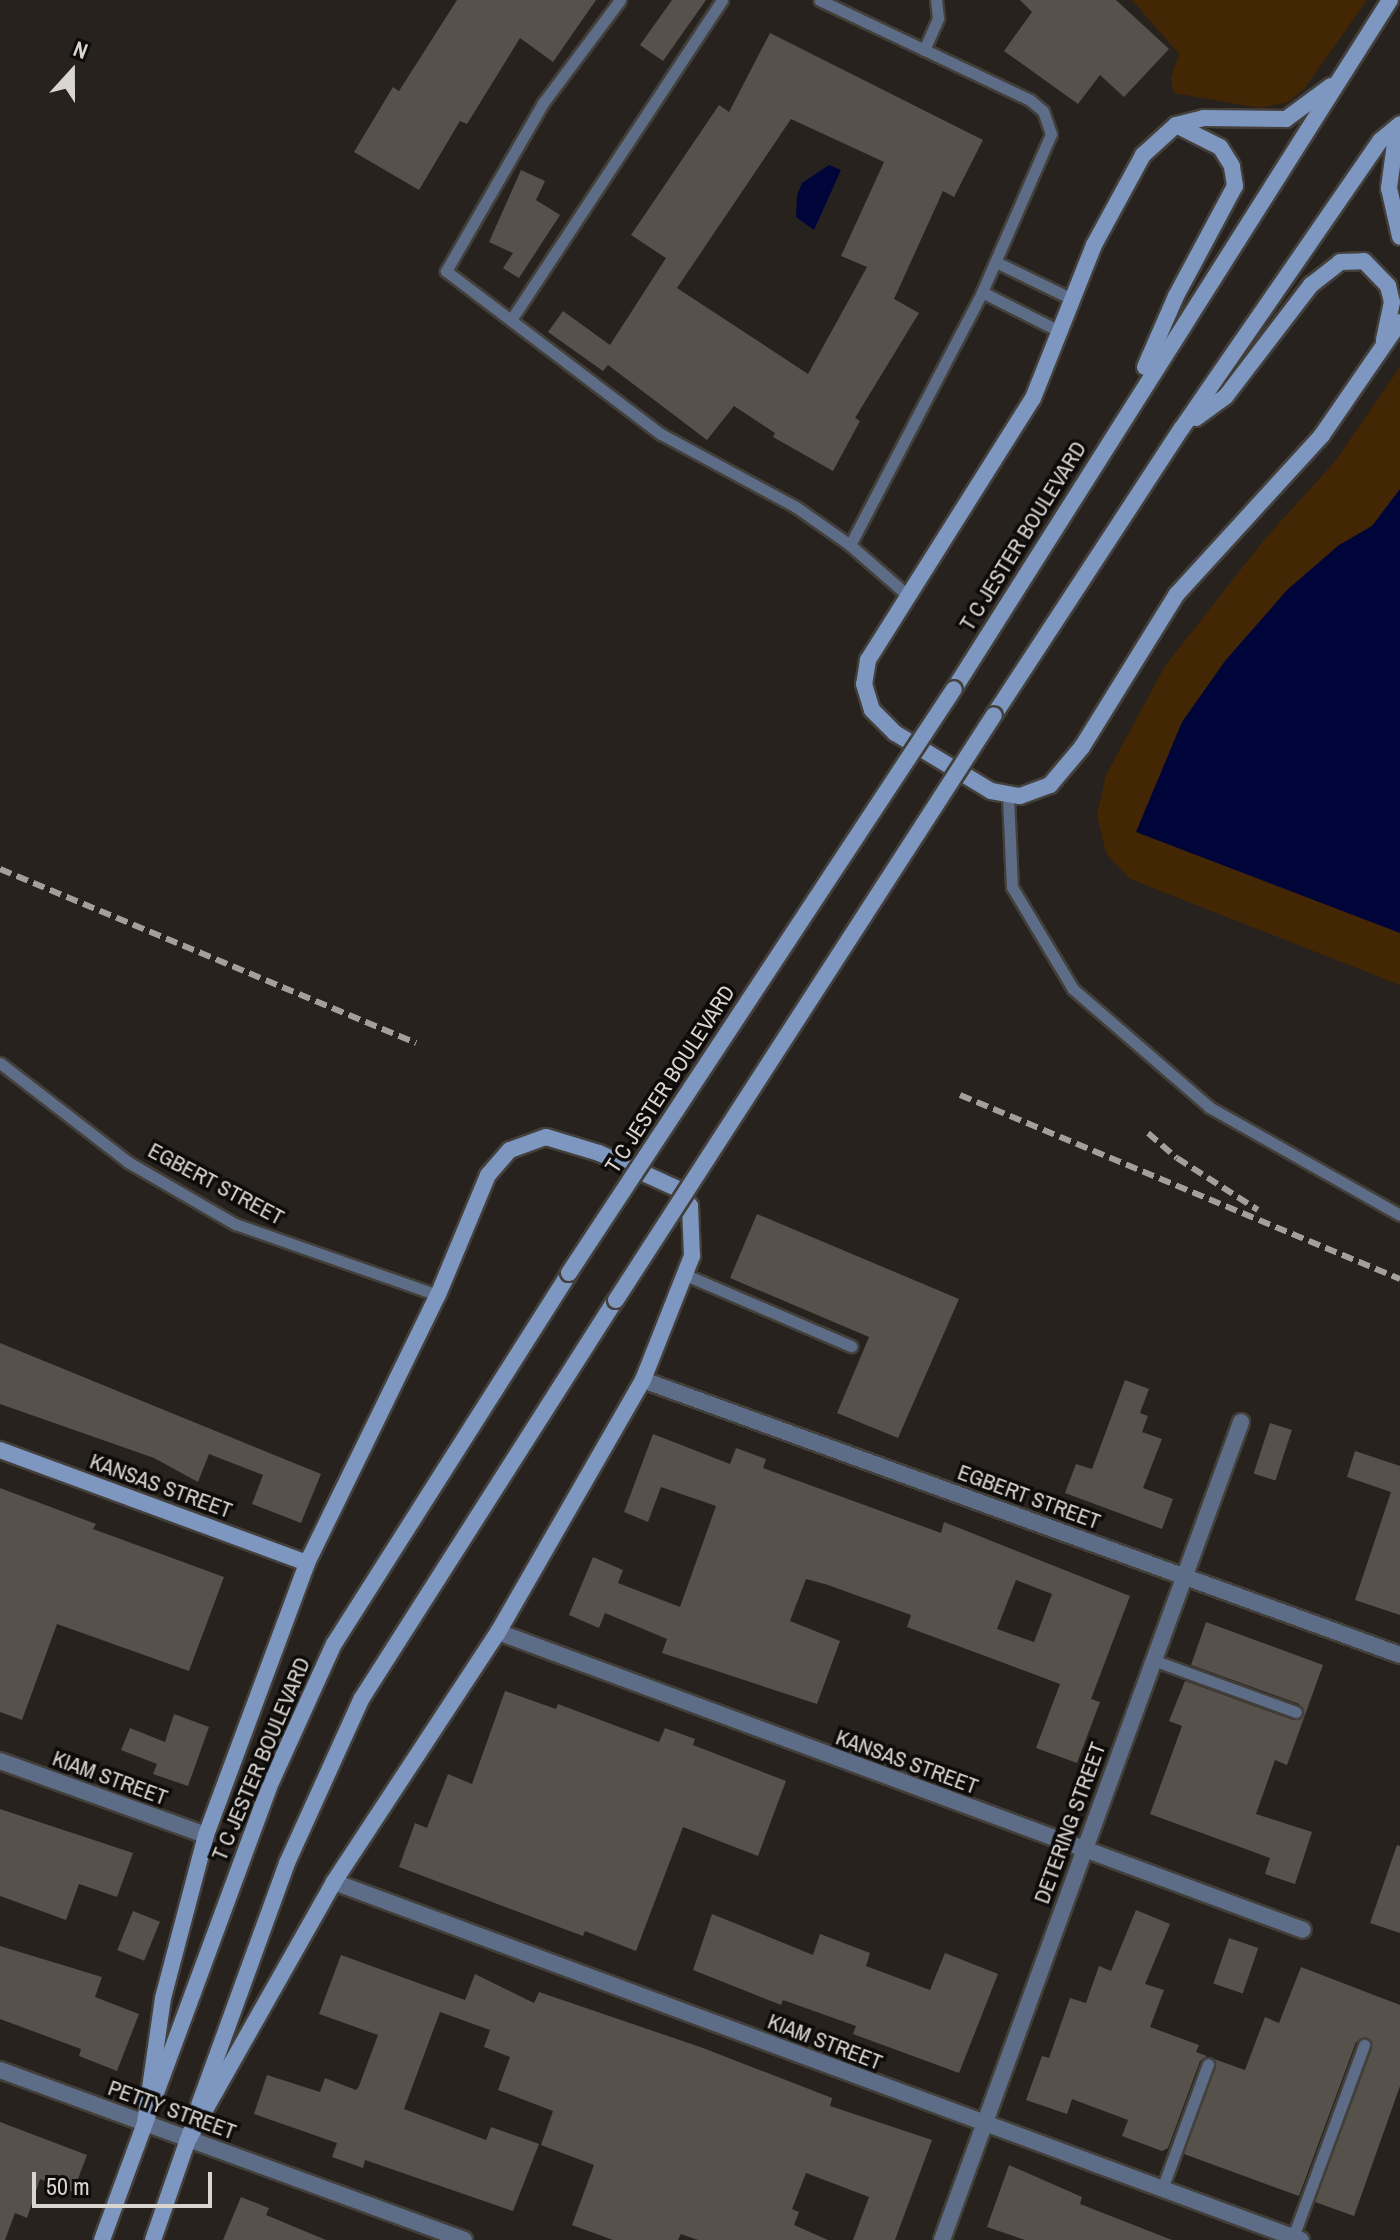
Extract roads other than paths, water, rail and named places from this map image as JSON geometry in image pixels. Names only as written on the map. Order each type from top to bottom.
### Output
[{"type":"main road","name":"T C JESTER BOULEVARD","points":[[102,2240],[269,1787],[334,1644],[569,1273],[954,689],[1331,86],[1390,0]]},
{"type":"main road","points":[[1331,86],[1286,119],[1204,118],[1176,125],[1143,155],[1072,299],[1033,398],[905,593],[868,660],[864,684],[872,710],[895,733],[963,776],[1008,796],[1042,790],[1067,768],[1177,594],[1322,435],[1400,322]]},
{"type":"main road","points":[[1126,414],[1176,296],[1235,186],[1232,166],[1220,147],[1176,125]]},
{"type":"main road","points":[[1399,126],[1389,188],[1400,237]]},
{"type":"main road","points":[[153,2240],[287,1863],[362,1698],[616,1300],[1182,428],[1380,141],[1399,126]]},
{"type":"main road","points":[[1182,428],[1226,396],[1311,285],[1340,262],[1364,261],[1388,286],[1392,302],[1382,352]]},
{"type":"main road","points":[[145,2123],[163,1998],[206,1835],[307,1563],[438,1295],[488,1175],[510,1150],[546,1137],[599,1153],[687,1197],[693,1243],[686,1275],[643,1380],[498,1632],[334,1882],[188,2140]]},
{"type":"main road","name":"KANSAS STREET","points":[[0,1450],[307,1563]]},
{"type":"street","name":"EGBERT STREET","points":[[643,1380],[1400,1655]]},
{"type":"street","name":"DETERING STREET","points":[[942,2240],[1241,1422]]},
{"type":"street","name":"KANSAS STREET","points":[[498,1632],[1303,1930]]},
{"type":"street","name":"KIAM STREET","points":[[0,1761],[206,1835]]},
{"type":"street","name":"KIAM STREET","points":[[334,1882],[985,2126],[1297,2238]]},
{"type":"street","name":"PETTY STREET","points":[[0,2070],[464,2240]]},
{"type":"lane","points":[[620,0],[543,103],[446,271],[661,434],[796,507],[850,545],[905,593]]},
{"type":"lane","points":[[511,320],[722,0]]},
{"type":"lane","points":[[819,0],[1030,100],[1049,122],[1047,149],[982,292],[850,545]]},
{"type":"lane","points":[[924,50],[938,18],[936,0]]},
{"type":"lane","points":[[996,262],[1072,299]]},
{"type":"lane","points":[[982,292],[1061,332]]},
{"type":"lane","points":[[1008,796],[1012,887],[1073,989],[1209,1107],[1400,1215]]},
{"type":"lane","name":"EGBERT STREET","points":[[0,1063],[128,1162],[235,1224],[438,1295]]},
{"type":"lane","points":[[686,1275],[851,1346]]},
{"type":"lane","points":[[1153,1660],[1296,1712]]},
{"type":"lane","points":[[1297,2238],[1364,2045]]},
{"type":"lane","points":[[1162,2189],[1208,2064]]},
{"type":"railway","points":[[0,869],[416,1043]]},
{"type":"railway","points":[[960,1095],[1400,1279]]},
{"type":"railway","points":[[1148,1133],[1177,1158],[1258,1210]]}]
